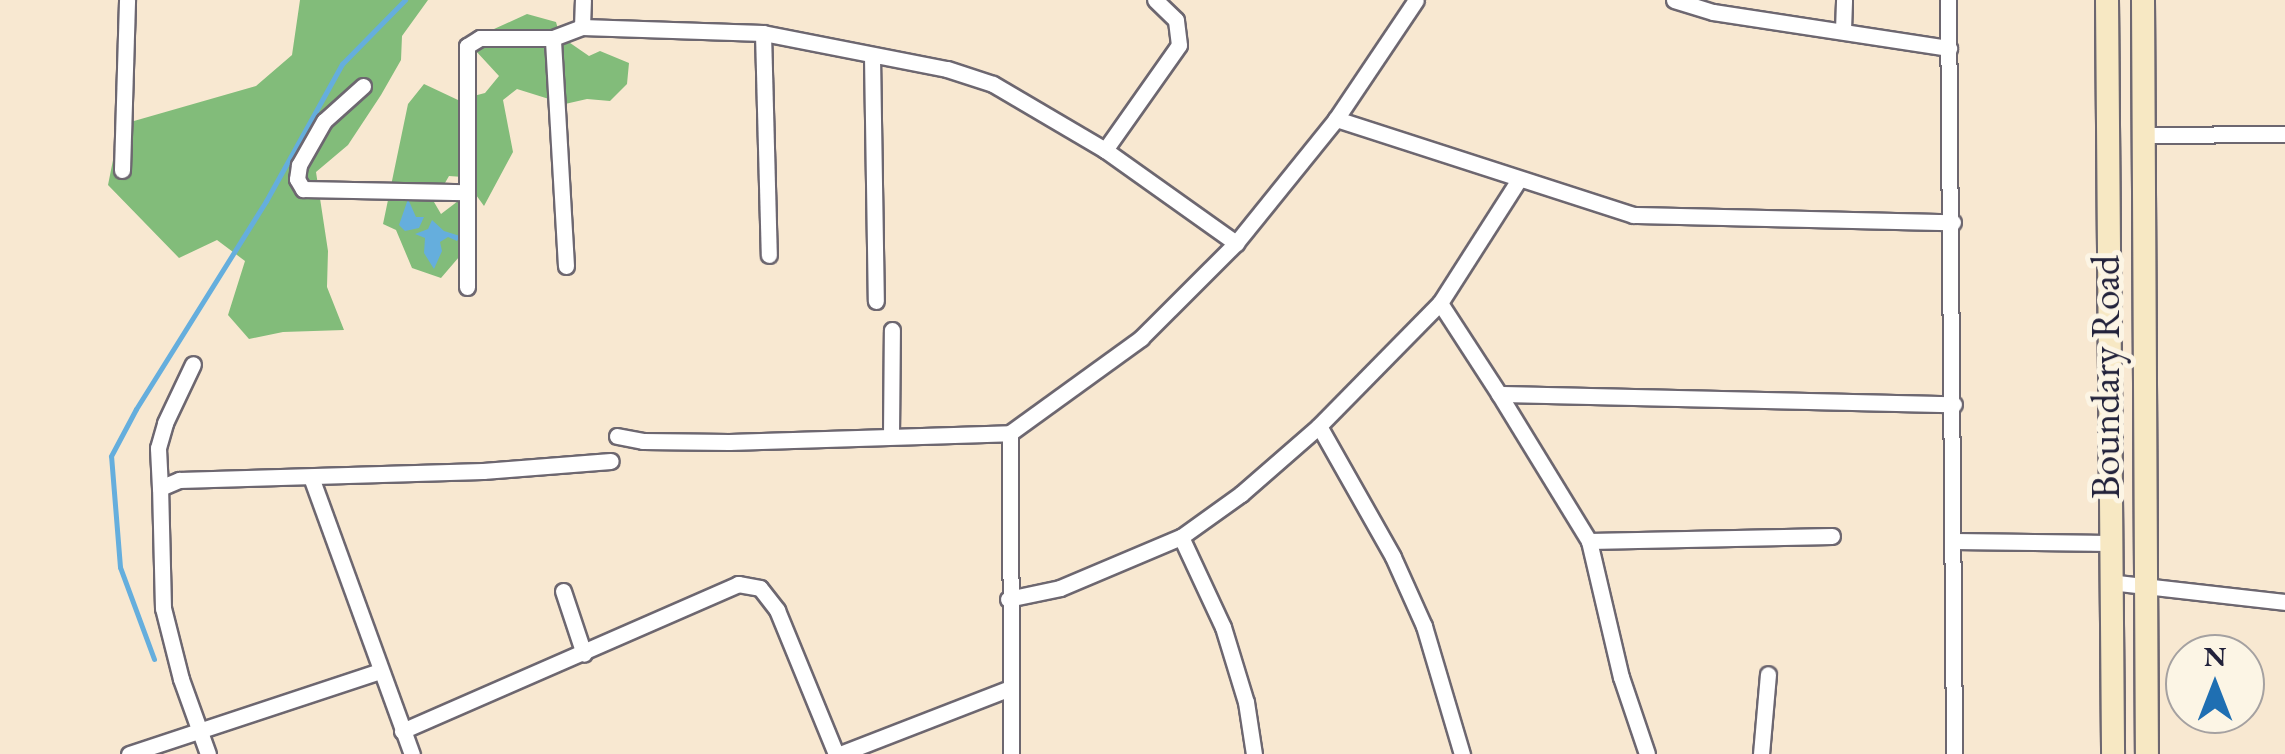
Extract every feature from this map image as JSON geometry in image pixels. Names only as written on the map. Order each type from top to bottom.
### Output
[{"type":"main road","name":"Boundary Road","points":[[2107,0],[2113,754]]},
{"type":"main road","name":"Boundary Road","points":[[2143,0],[2143,586],[2147,754]]},
{"type":"street","points":[[122,170],[126,0]]},
{"type":"street","points":[[582,26],[583,0]]},
{"type":"street","points":[[1105,150],[1179,45],[1176,20],[1155,0]]},
{"type":"street","points":[[617,436],[643,442],[729,442],[1010,433],[1141,338],[1236,243],[1336,120],[1416,0]]},
{"type":"street","points":[[1674,0],[1713,12],[1949,48]]},
{"type":"street","points":[[1843,30],[1844,0]]},
{"type":"street","points":[[1948,0],[1954,754]]},
{"type":"street","points":[[467,287],[467,46],[480,38],[553,38],[582,26],[763,34],[947,69],[993,84],[1105,150],[1236,243]]},
{"type":"street","points":[[763,34],[769,255]]},
{"type":"street","points":[[553,38],[566,266]]},
{"type":"street","points":[[872,56],[876,301]]},
{"type":"street","points":[[362,86],[324,121],[300,165],[297,179],[303,189],[466,192]]},
{"type":"street","points":[[1336,120],[1633,215],[1952,222]]},
{"type":"street","points":[[2142,135],[2285,134]]},
{"type":"street","points":[[1008,599],[1060,588],[1181,537],[1241,494],[1319,426],[1440,303],[1518,181]]},
{"type":"street","points":[[1440,303],[1588,540],[1620,677],[1648,754]]},
{"type":"street","points":[[891,435],[892,330]]},
{"type":"street","points":[[193,364],[164,423],[158,448],[163,608],[197,730],[208,754]]},
{"type":"street","points":[[1499,394],[1954,404]]},
{"type":"street","points":[[1319,426],[1393,558],[1424,626],[1462,754]]},
{"type":"street","points":[[1010,433],[1011,754]]},
{"type":"street","points":[[160,488],[178,480],[311,478],[611,461]]},
{"type":"street","points":[[311,478],[412,754]]},
{"type":"street","points":[[1588,540],[1832,536]]},
{"type":"street","points":[[1181,537],[1223,627],[1246,702],[1254,754]]},
{"type":"street","points":[[1954,541],[2109,543]]},
{"type":"street","points":[[2110,582],[2285,602]]},
{"type":"street","points":[[402,732],[738,584],[760,588],[777,610],[838,754],[1010,688]]},
{"type":"street","points":[[563,591],[584,654]]},
{"type":"street","points":[[129,754],[380,671]]},
{"type":"street","points":[[1761,754],[1768,674]]},
{"type":"green space","points":[[300,0],[428,0],[402,36],[401,60],[381,95],[348,145],[316,172],[328,251],[327,287],[344,330],[283,332],[249,339],[228,315],[245,261],[217,240],[179,258],[108,185],[120,125],[256,86],[292,55]]},
{"type":"green space","points":[[527,14],[556,22],[560,36],[589,56],[600,51],[629,63],[627,84],[610,101],[587,99],[565,104],[517,89],[503,100],[513,152],[484,206],[463,177],[449,176],[434,202],[441,214],[462,198],[466,230],[459,257],[441,278],[412,268],[396,230],[383,224],[408,104],[424,84],[458,100],[485,93],[499,76],[475,50],[494,29]]},
{"type":"water","points":[[408,199],[416,217],[424,217],[419,228],[405,231],[399,225]]},
{"type":"water","points":[[432,220],[444,231],[460,236],[457,241],[448,237],[440,242],[442,251],[434,269],[424,253],[425,238],[415,234],[428,229]]},
{"type":"waterway","points":[[154,659],[120,567],[111,456],[136,409],[266,201],[342,64],[405,0]]}]
